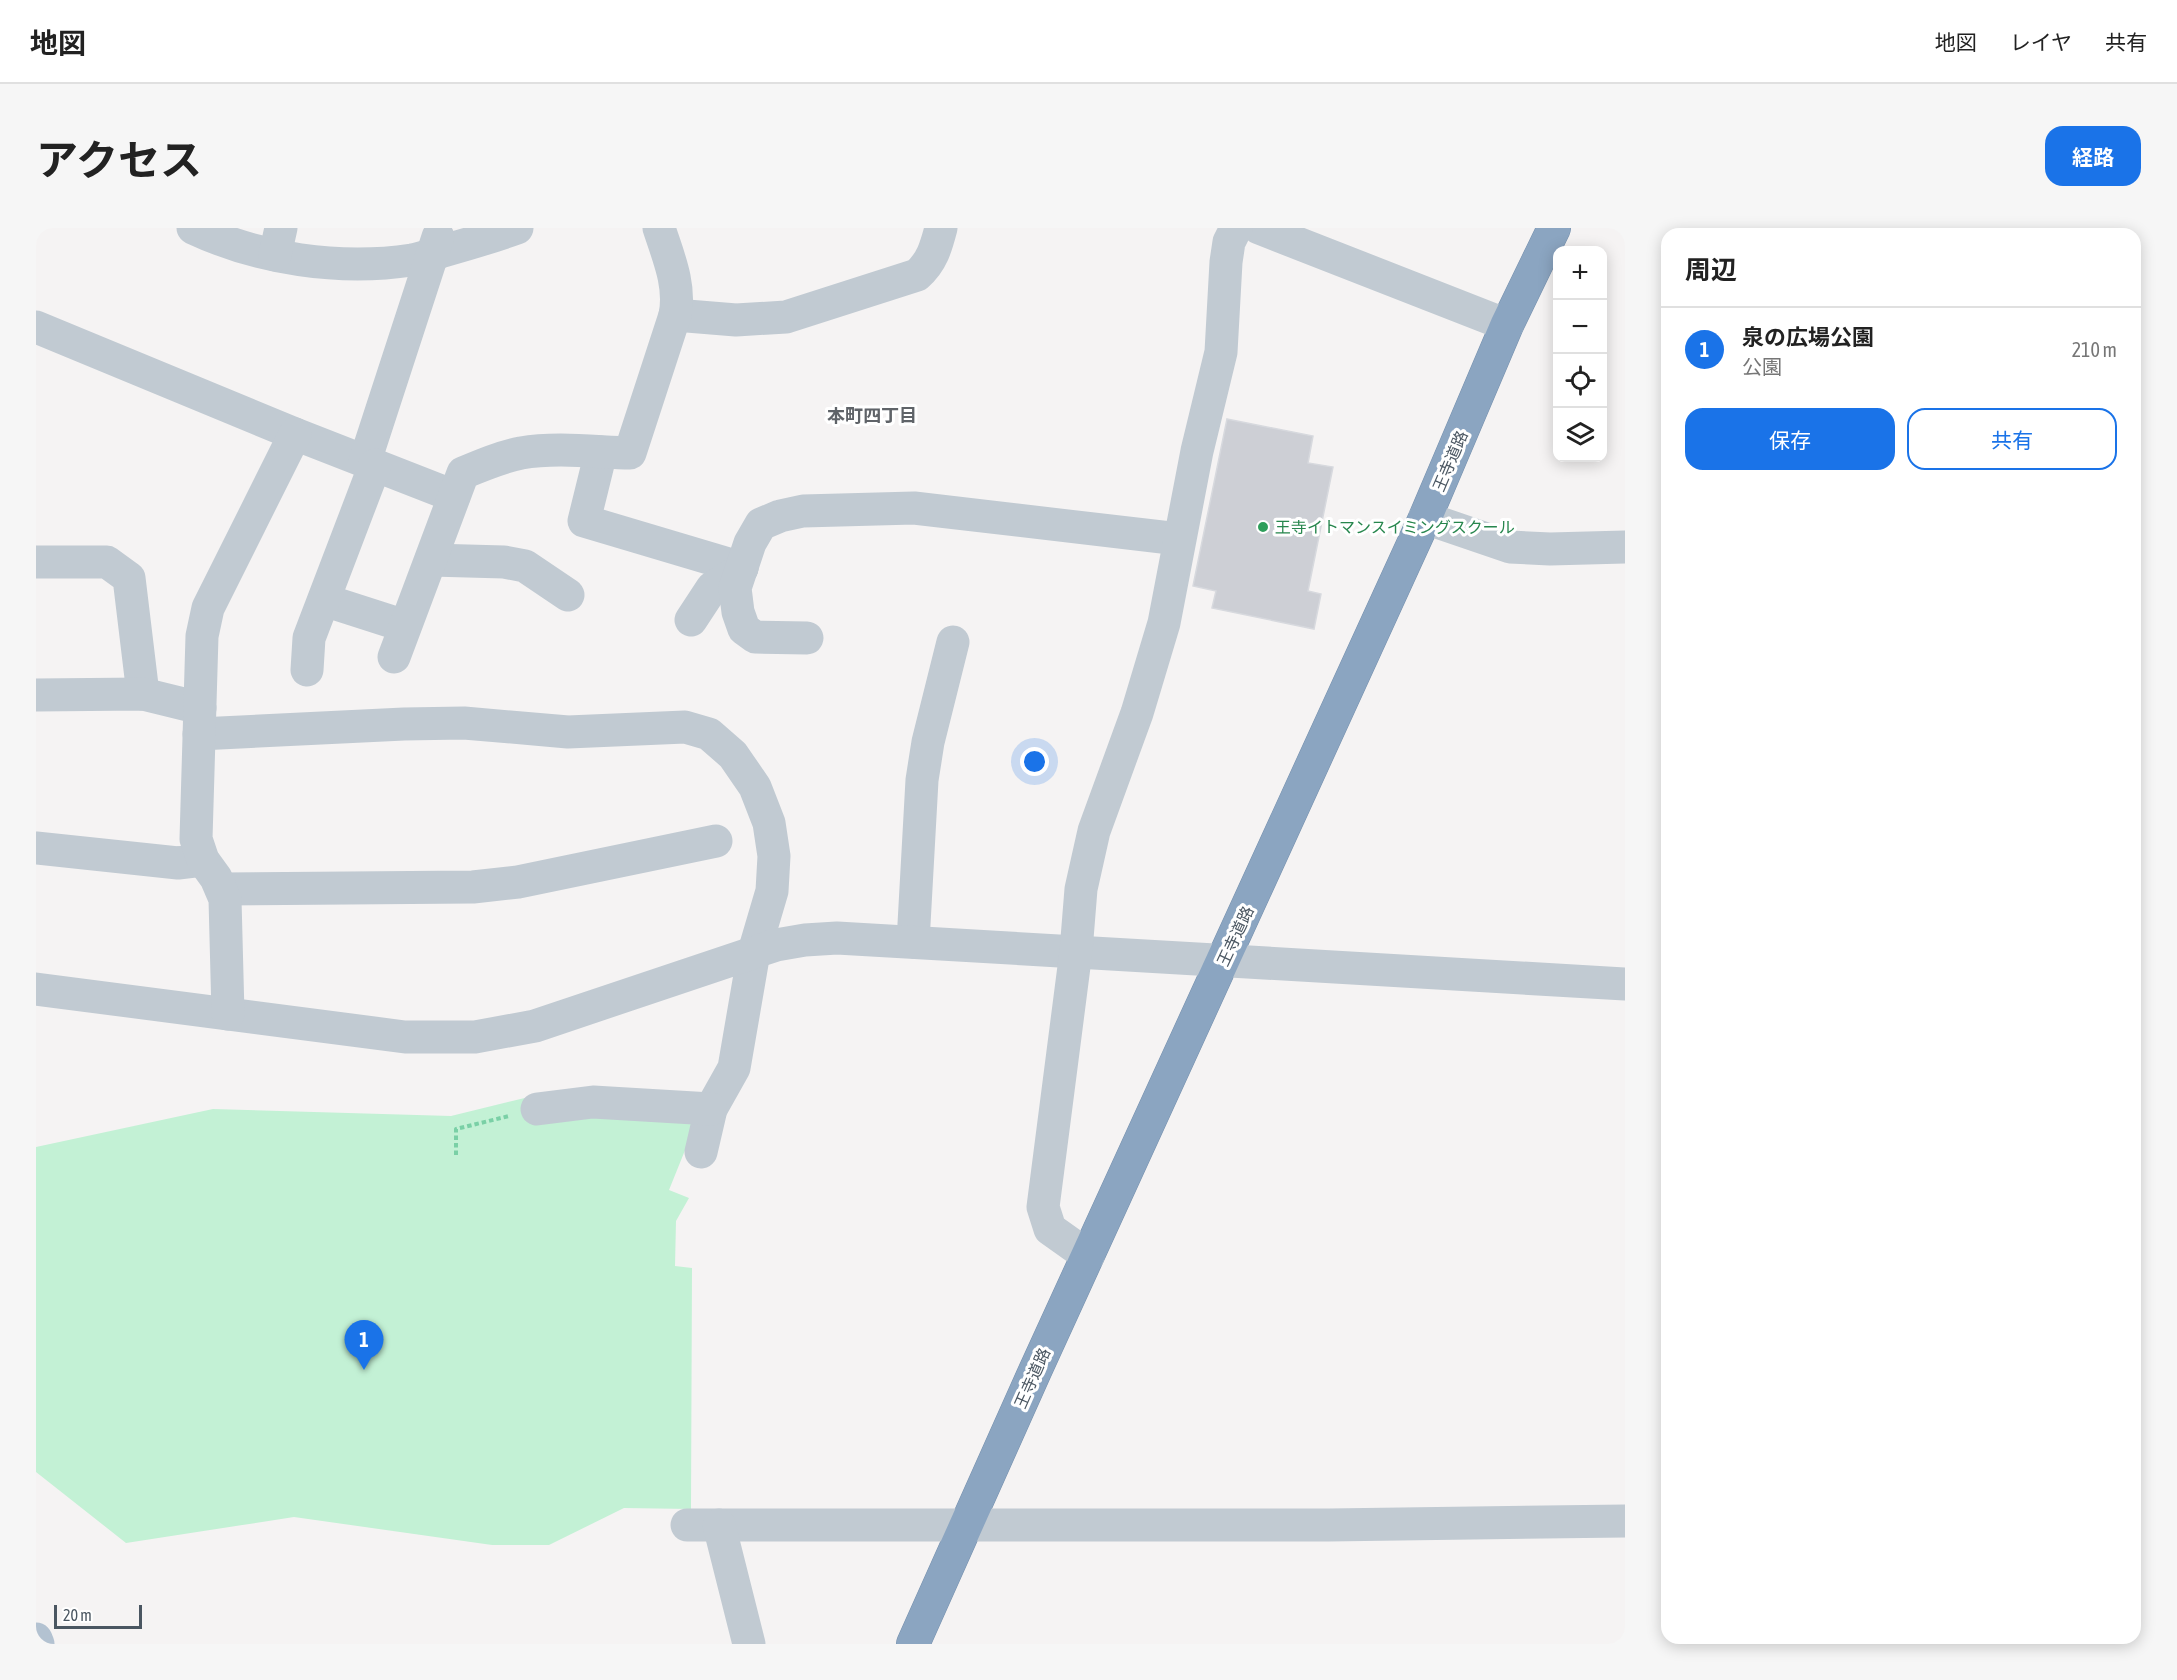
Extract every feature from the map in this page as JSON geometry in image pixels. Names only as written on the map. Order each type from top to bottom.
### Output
[{"type":"highway","name":"王寺道路","points":[[913,1644],[1425,518],[1508,325],[1554,228]]},
{"type":"main road","points":[[36,1640],[38,1644]]},
{"type":"street","points":[[193,228],[216,239],[249,250],[278,242],[344,263],[414,260],[436,241],[517,228]]},
{"type":"street","points":[[394,657],[463,473],[486,462],[520,453],[545,451],[630,453],[678,302],[676,285],[659,228]]},
{"type":"street","points":[[675,315],[736,320],[786,317],[906,279],[917,275],[927,267],[941,228]]},
{"type":"street","points":[[1088,1256],[1050,1229],[1043,1207],[1076,951],[1081,889],[1094,831],[1137,713],[1164,623],[1197,451],[1221,352],[1226,262],[1229,242],[1236,228]]},
{"type":"street","points":[[1259,228],[1508,325]]},
{"type":"street","points":[[307,670],[309,638],[370,463],[436,241]]},
{"type":"street","points":[[36,327],[295,434],[454,496]]},
{"type":"street","points":[[228,1014],[225,899],[216,878],[203,860],[196,839],[202,636],[208,608],[295,434]]},
{"type":"street","points":[[601,452],[584,521],[742,567]]},
{"type":"street","points":[[807,638],[755,637],[744,629],[738,612],[735,588],[750,543],[761,524],[780,516],[803,511],[915,508],[1179,539]]},
{"type":"street","points":[[1425,518],[1510,546],[1550,549],[1625,547]]},
{"type":"street","points":[[430,560],[504,562],[525,566],[568,595]]},
{"type":"street","points":[[36,562],[107,562],[129,578],[143,693]]},
{"type":"street","points":[[691,620],[712,588],[742,567]]},
{"type":"street","points":[[324,600],[405,626]]},
{"type":"street","points":[[913,942],[922,780],[928,742],[953,642]]},
{"type":"street","points":[[36,695],[143,693],[200,721],[464,723],[568,732],[685,727],[709,734],[733,755],[755,787],[769,824],[774,856],[772,891],[754,952],[734,1068],[711,1109],[701,1152]]},
{"type":"street","points":[[222,889],[472,887],[518,882],[716,841]]},
{"type":"street","points":[[36,848],[178,863],[203,860]]},
{"type":"street","points":[[36,989],[405,1037],[475,1037],[535,1026],[776,945],[837,938],[1625,984]]},
{"type":"street","points":[[537,1109],[592,1102],[711,1109]]},
{"type":"street","points":[[687,1525],[1329,1525],[1625,1521]]},
{"type":"street","points":[[719,1525],[749,1644]]},
{"type":"path","points":[[456,1155],[456,1129],[537,1109]]},
{"type":"green space","points":[[533,1096],[595,1112],[698,1118],[669,1190],[689,1198],[676,1221],[675,1266],[692,1268],[691,1509],[624,1508],[549,1545],[492,1545],[294,1517],[126,1543],[36,1472],[36,1147],[213,1109],[451,1116]]},
{"type":"building","name":"王寺イトマンスイミングスクール","points":[[1227,419],[1313,436],[1308,463],[1333,467],[1308,591],[1321,594],[1314,629],[1212,608],[1216,591],[1193,586]]},
{"type":"place","name":"王寺イトマンスイミングスクール","points":[[1263,527]]},
{"type":"place","name":"泉の広場公園","points":[[364,1370]]},
{"type":"district","name":"本町四丁目","points":[[872,415]]}]
